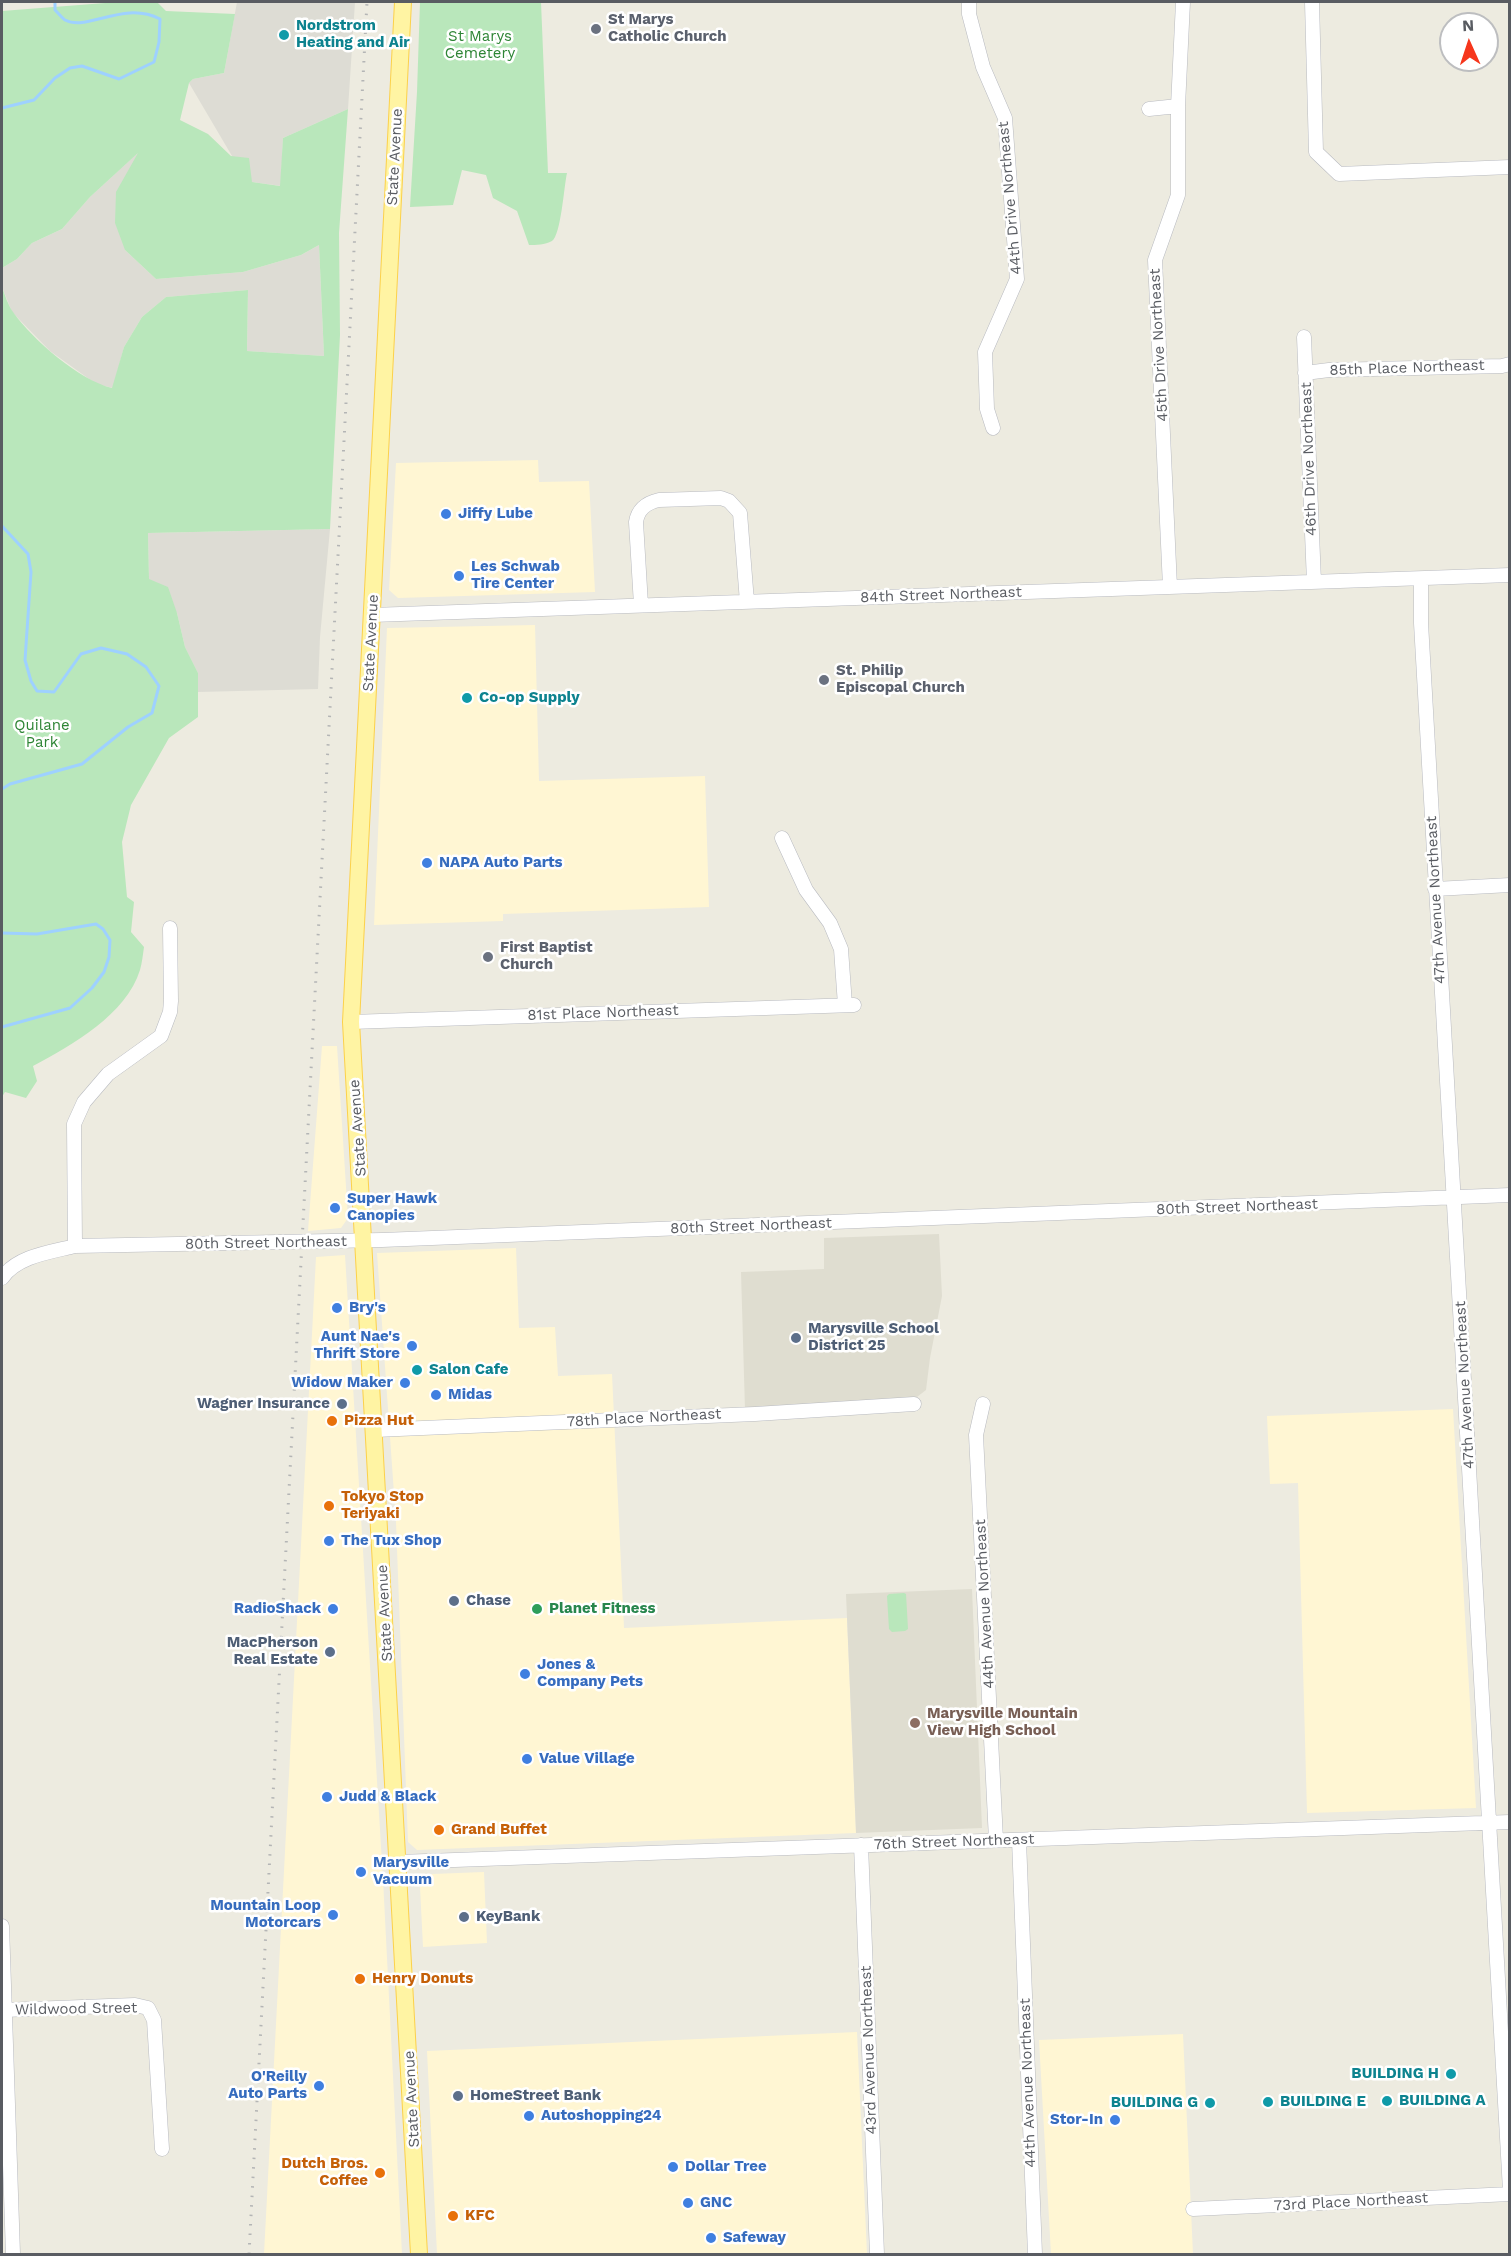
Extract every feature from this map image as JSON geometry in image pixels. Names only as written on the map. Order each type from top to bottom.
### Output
[{"type":"main road","name":"State Avenue","points":[[403,2],[351,1022],[365,1240],[419,2254]]},
{"type":"street","name":"44th Drive Northeast","points":[[969,2],[969,14],[983,67],[1005,118],[1017,279],[985,352],[987,409],[993,428]]},
{"type":"street","name":"45th Drive Northeast","points":[[1170,587],[1155,260],[1178,195],[1178,106],[1183,2]]},
{"type":"street","points":[[1312,2],[1316,152],[1339,174],[1509,167]]},
{"type":"street","points":[[1149,109],[1178,106]]},
{"type":"street","name":"46th Drive Northeast","points":[[1304,337],[1314,582]]},
{"type":"street","name":"85th Place Northeast","points":[[1305,373],[1329,370],[1509,364]]},
{"type":"street","points":[[641,606],[636,522],[640,509],[659,500],[721,498],[736,506],[742,522],[747,602]]},
{"type":"street","name":"84th Street Northeast","points":[[372,615],[1421,580],[1509,575]]},
{"type":"street","name":"47th Avenue Northeast","points":[[1421,580],[1421,623],[1435,889],[1489,1822],[1502,1928],[1509,2190]]},
{"type":"street","name":"81st Place Northeast","points":[[351,1022],[850,1005],[841,949],[830,923],[806,890],[782,838]]},
{"type":"street","points":[[1435,889],[1509,885]]},
{"type":"street","points":[[75,1246],[74,1124],[84,1102],[108,1074],[161,1036],[170,1012],[171,1001],[170,928]]},
{"type":"street","name":"80th Street Northeast","points":[[2,1278],[32,1257],[75,1246],[365,1240],[1509,1195]]},
{"type":"street","name":"78th Place Northeast","points":[[375,1431],[755,1414],[914,1404]]},
{"type":"street","name":"44th Avenue Northeast","points":[[983,1404],[976,1435],[996,1840]]},
{"type":"street","name":"76th Street Northeast","points":[[399,1862],[1509,1822]]},
{"type":"street","name":"44th Avenue Northeast","points":[[1019,1840],[1035,2254]]},
{"type":"street","name":"43rd Avenue Northeast","points":[[861,1845],[877,2254]]},
{"type":"street","points":[[2,1926],[13,2254]]},
{"type":"street","name":"Wildwood Street","points":[[4,2010],[135,2005],[148,2008],[154,2020],[162,2149]]},
{"type":"street","name":"73rd Place Northeast","points":[[1193,2209],[1509,2194]]},
{"type":"shaded area","points":[[237,2],[355,2],[348,109],[283,138],[281,186],[252,182],[232,156],[189,83],[193,79],[224,73]]},
{"type":"shaded area","points":[[140,151],[125,250],[156,279],[243,272],[301,255],[319,245],[324,356],[247,351],[248,290],[166,297],[142,317],[124,347],[113,388],[96,384],[50,351],[12,312],[2,287],[2,268],[17,259],[32,243],[62,229],[90,197]]},
{"type":"shaded area","points":[[538,460],[539,482],[589,481],[595,592],[398,598],[389,590],[396,463]]},
{"type":"shaded area","points":[[330,529],[320,637],[318,689],[198,692],[198,673],[185,647],[177,613],[149,580],[148,533]]},
{"type":"shaded area","points":[[535,625],[539,781],[705,776],[709,907],[503,914],[503,921],[374,925],[387,628]]},
{"type":"shaded area","points":[[322,1046],[337,1046],[348,1218],[341,1228],[308,1231]]},
{"type":"shaded area","points":[[939,1234],[942,1296],[926,1390],[913,1400],[745,1410],[741,1272],[824,1269],[824,1238]]},
{"type":"shaded area","points":[[516,1248],[519,1328],[555,1327],[558,1376],[612,1374],[624,1628],[847,1618],[856,1833],[417,1850],[408,1842],[396,1522],[377,1253]]},
{"type":"shaded area","points":[[345,1255],[383,1879],[402,2254],[264,2254],[316,1257]]},
{"type":"shaded area","points":[[1453,1409],[1476,1808],[1307,1813],[1298,1483],[1270,1484],[1267,1416]]},
{"type":"shaded area","name":"Marysville Mountain View High School","points":[[972,1589],[982,1828],[856,1833],[846,1594]]},
{"type":"shaded area","points":[[484,1872],[487,1943],[423,1947],[420,1887],[432,1874]]},
{"type":"shaded area","points":[[857,2032],[867,2254],[437,2254],[427,2051]]},
{"type":"shaded area","name":"Stor-In","points":[[1183,2034],[1193,2254],[1051,2254],[1039,2040]]},
{"type":"green space","name":"Quilane Park","points":[[118,2],[157,2],[166,11],[235,14],[224,73],[193,79],[189,83],[180,120],[208,134],[231,156],[249,158],[252,182],[280,186],[283,138],[348,109],[339,233],[340,335],[330,529],[148,533],[149,579],[168,587],[185,647],[198,673],[198,717],[169,738],[131,805],[122,842],[127,897],[134,902],[131,932],[144,947],[141,967],[133,986],[110,1015],[80,1038],[33,1066],[37,1081],[26,1098],[5,1092],[2,1097],[2,287],[13,312],[32,335],[71,368],[99,384],[112,388],[124,347],[142,317],[166,297],[248,290],[247,351],[324,356],[319,245],[301,255],[243,272],[156,279],[125,250],[115,223],[116,192],[138,153],[90,197],[62,229],[32,243],[17,259],[2,268],[2,11]]},
{"type":"green space","name":"St Marys Cemetery","points":[[420,2],[541,2],[548,173],[567,173],[558,230],[552,241],[529,245],[517,211],[493,198],[486,175],[462,170],[453,205],[410,207]]},
{"type":"green space","points":[[906,1594],[908,1629],[892,1632],[889,1629],[887,1596]]},
{"type":"waterway","points":[[2,108],[34,100],[55,78],[70,68],[82,66],[119,79],[154,62],[159,42],[160,19],[146,14],[133,13],[74,23],[65,20],[55,10],[55,2]]},
{"type":"waterway","points":[[2,526],[28,554],[31,572],[25,660],[31,681],[37,691],[54,692],[81,654],[101,648],[127,654],[146,667],[159,686],[152,713],[128,727],[82,764],[10,784],[2,789]]},
{"type":"waterway","points":[[2,933],[37,934],[96,924],[103,929],[110,940],[109,957],[104,972],[92,988],[70,1008],[2,1027]]},
{"type":"railway","points":[[249,2254],[367,2]]},
{"type":"place","name":"St Marys Catholic Church","points":[[596,29]]},
{"type":"place","name":"Nordstrom Heating and Air","points":[[284,35]]},
{"type":"place","name":"Jiffy Lube","points":[[446,514]]},
{"type":"place","name":"Les Schwab Tire Center","points":[[459,576]]},
{"type":"place","name":"St. Philip Episcopal Church","points":[[824,680]]},
{"type":"place","name":"Co-op Supply","points":[[467,698]]},
{"type":"place","name":"NAPA Auto Parts","points":[[427,863]]},
{"type":"place","name":"First Baptist Church","points":[[488,957]]},
{"type":"place","name":"Super Hawk Canopies","points":[[335,1208]]},
{"type":"place","name":"Bry's","points":[[337,1308]]},
{"type":"place","name":"Marysville School District 25","points":[[796,1338]]},
{"type":"place","name":"Aunt Nae's Thrift Store","points":[[412,1346]]},
{"type":"place","name":"Salon Cafe","points":[[417,1370]]},
{"type":"place","name":"Widow Maker","points":[[405,1383]]},
{"type":"place","name":"Midas","points":[[436,1395]]},
{"type":"place","name":"Wagner Insurance","points":[[342,1404]]},
{"type":"place","name":"Pizza Hut","points":[[332,1421]]},
{"type":"place","name":"Tokyo Stop Teriyaki","points":[[329,1506]]},
{"type":"place","name":"The Tux Shop","points":[[329,1541]]},
{"type":"place","name":"Chase","points":[[454,1601]]},
{"type":"place","name":"RadioShack","points":[[333,1609]]},
{"type":"place","name":"Planet Fitness","points":[[537,1609]]},
{"type":"place","name":"MacPherson Real Estate","points":[[330,1652]]},
{"type":"place","name":"Jones & Company Pets","points":[[525,1674]]},
{"type":"place","name":"Marysville Mountain View High School","points":[[915,1723]]},
{"type":"place","name":"Value Village","points":[[527,1759]]},
{"type":"place","name":"Judd & Black","points":[[327,1797]]},
{"type":"place","name":"Grand Buffet","points":[[439,1830]]},
{"type":"place","name":"Marysville Vacuum","points":[[361,1872]]},
{"type":"place","name":"Mountain Loop Motorcars","points":[[333,1915]]},
{"type":"place","name":"KeyBank","points":[[464,1917]]},
{"type":"place","name":"Henry Donuts","points":[[360,1979]]},
{"type":"place","name":"BUILDING H","points":[[1451,2074]]},
{"type":"place","name":"O'Reilly Auto Parts","points":[[319,2086]]},
{"type":"place","name":"HomeStreet Bank","points":[[458,2096]]},
{"type":"place","name":"BUILDING A","points":[[1387,2101]]},
{"type":"place","name":"BUILDING E","points":[[1268,2102]]},
{"type":"place","name":"BUILDING G","points":[[1210,2103]]},
{"type":"place","name":"Autoshopping24","points":[[529,2116]]},
{"type":"place","name":"Stor-In","points":[[1115,2120]]},
{"type":"place","name":"Dollar Tree","points":[[673,2167]]},
{"type":"place","name":"Dutch Bros. Coffee","points":[[380,2173]]},
{"type":"place","name":"GNC","points":[[688,2203]]},
{"type":"place","name":"KFC","points":[[453,2216]]},
{"type":"place","name":"Safeway","points":[[711,2238]]}]
